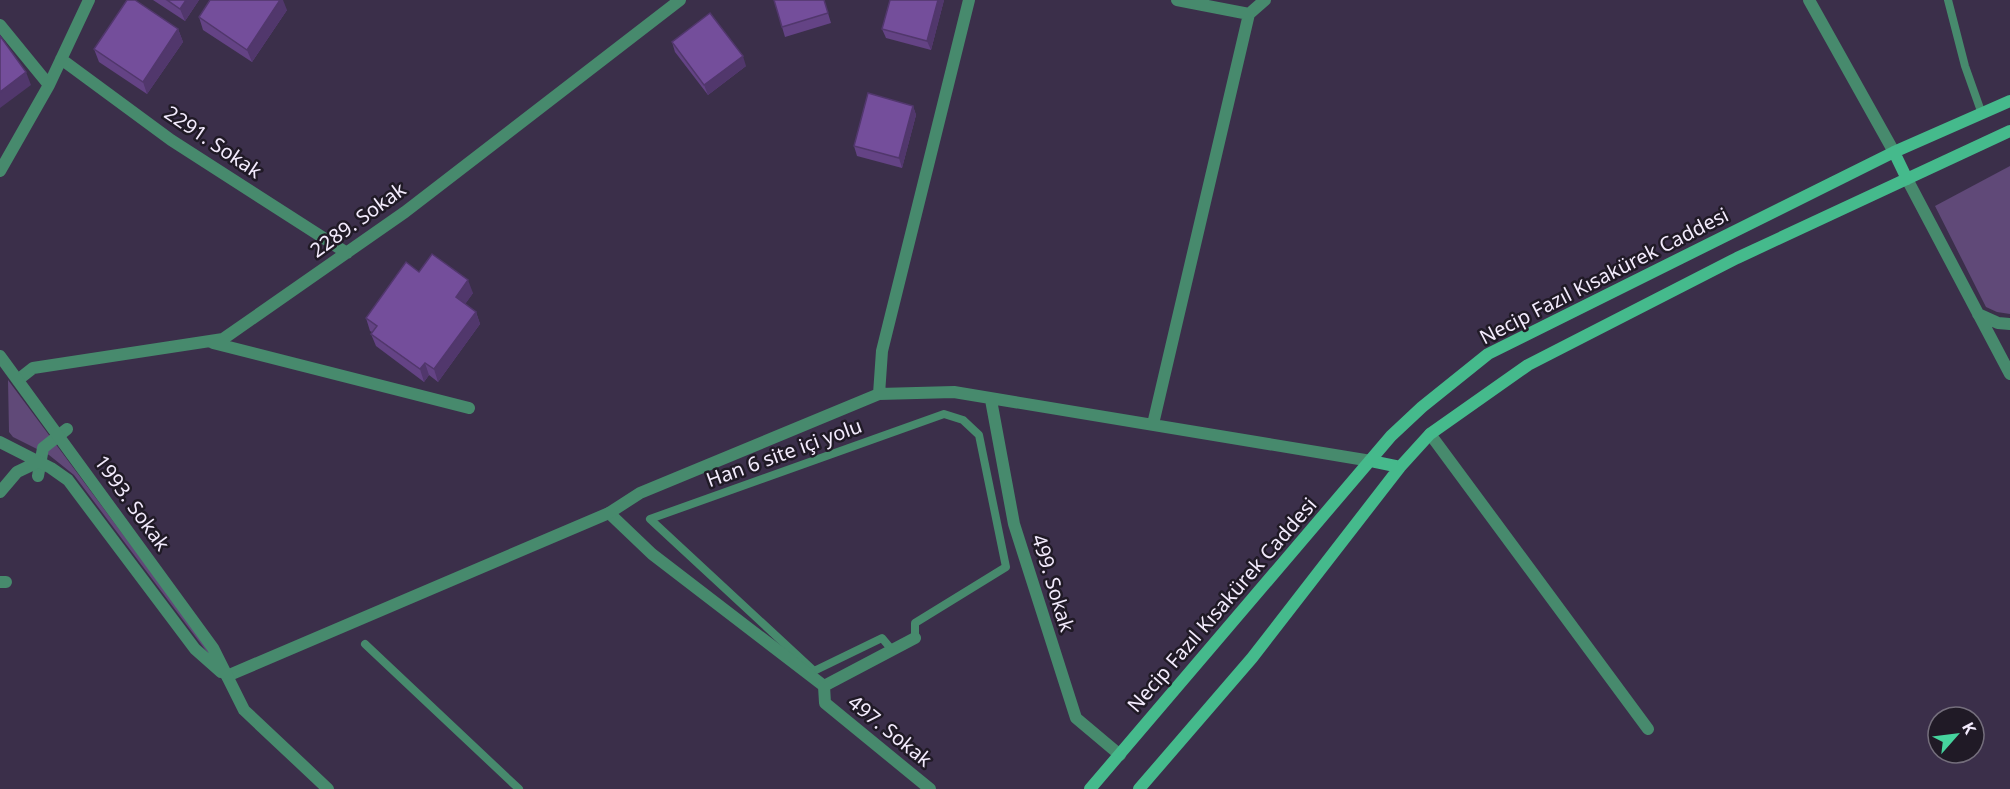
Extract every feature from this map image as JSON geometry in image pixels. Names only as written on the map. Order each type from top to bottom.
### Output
[{"type":"main road","name":"Necip Fazıl Kısakürek Caddesi","points":[[1090,789],[1390,436],[1488,354],[1894,152],[2010,100]]},
{"type":"main road","points":[[1139,789],[1252,658],[1400,467],[1430,434],[1528,365],[1737,258],[2010,131]]},
{"type":"main road","points":[[1894,152],[1907,179]]},
{"type":"main road","points":[[1371,461],[1400,467]]},
{"type":"street","points":[[0,171],[49,85],[89,0]]},
{"type":"street","name":"2289. Sokak","points":[[19,379],[33,368],[212,343],[224,339],[405,212],[680,0]]},
{"type":"street","points":[[879,394],[882,351],[969,0]]},
{"type":"street","points":[[1177,0],[1249,14]]},
{"type":"street","points":[[1153,424],[1249,14],[1265,0]]},
{"type":"street","points":[[1809,0],[1894,152]]},
{"type":"street","points":[[0,26],[49,85]]},
{"type":"street","name":"2291. Sokak","points":[[61,59],[171,140],[347,253]]},
{"type":"street","points":[[1907,179],[2009,368]]},
{"type":"street","points":[[1978,314],[1998,323],[2010,324]]},
{"type":"street","points":[[212,343],[469,408]]},
{"type":"street","name":"1993. Sokak","points":[[0,356],[63,432],[213,648],[244,710],[328,789]]},
{"type":"street","points":[[227,676],[609,513],[640,493],[879,394],[954,392],[991,400],[1153,424],[1371,461]]},
{"type":"street","name":"499. Sokak","points":[[991,400],[1014,524],[1076,718],[1120,755]]},
{"type":"street","points":[[38,476],[39,462],[44,448],[63,432]]},
{"type":"street","points":[[1430,434],[1648,729]]},
{"type":"street","name":"1993. Sokak","points":[[0,442],[68,480],[195,649],[227,676]]},
{"type":"street","points":[[0,492],[17,472],[39,462]]},
{"type":"street","points":[[609,513],[651,554],[824,687],[915,638]]},
{"type":"street","name":"497. Sokak","points":[[824,687],[825,703],[930,789]]},
{"type":"lane","points":[[1948,0],[1965,66],[1982,114]]},
{"type":"lane","name":"Han 6 site içi yolu","points":[[892,650],[882,638],[814,671],[650,519],[944,414],[963,420],[979,435],[1006,567],[915,623],[915,638]]},
{"type":"lane","points":[[365,644],[519,789]]},
{"type":"shaded area","points":[[2010,166],[2010,314],[1986,307],[1935,206]]},
{"type":"shaded area","points":[[8,380],[212,654],[210,656],[74,475],[49,455],[13,437],[9,432]]},
{"type":"building","points":[[127,0],[135,0],[178,29],[143,82],[94,49]]},
{"type":"building","points":[[167,0],[186,0],[180,9]]},
{"type":"building","points":[[210,0],[280,0],[247,50],[199,17]]},
{"type":"building","points":[[774,0],[824,0],[828,13],[782,27]]},
{"type":"building","points":[[890,0],[938,0],[927,41],[882,29]]},
{"type":"building","points":[[710,13],[743,56],[704,85],[672,42]]},
{"type":"building","points":[[0,36],[26,72],[0,92]]},
{"type":"building","points":[[868,93],[913,106],[899,158],[854,146]]},
{"type":"building","points":[[432,254],[468,280],[456,297],[476,312],[434,369],[425,363],[420,369],[371,334],[377,326],[366,318],[406,262],[419,272]]}]
